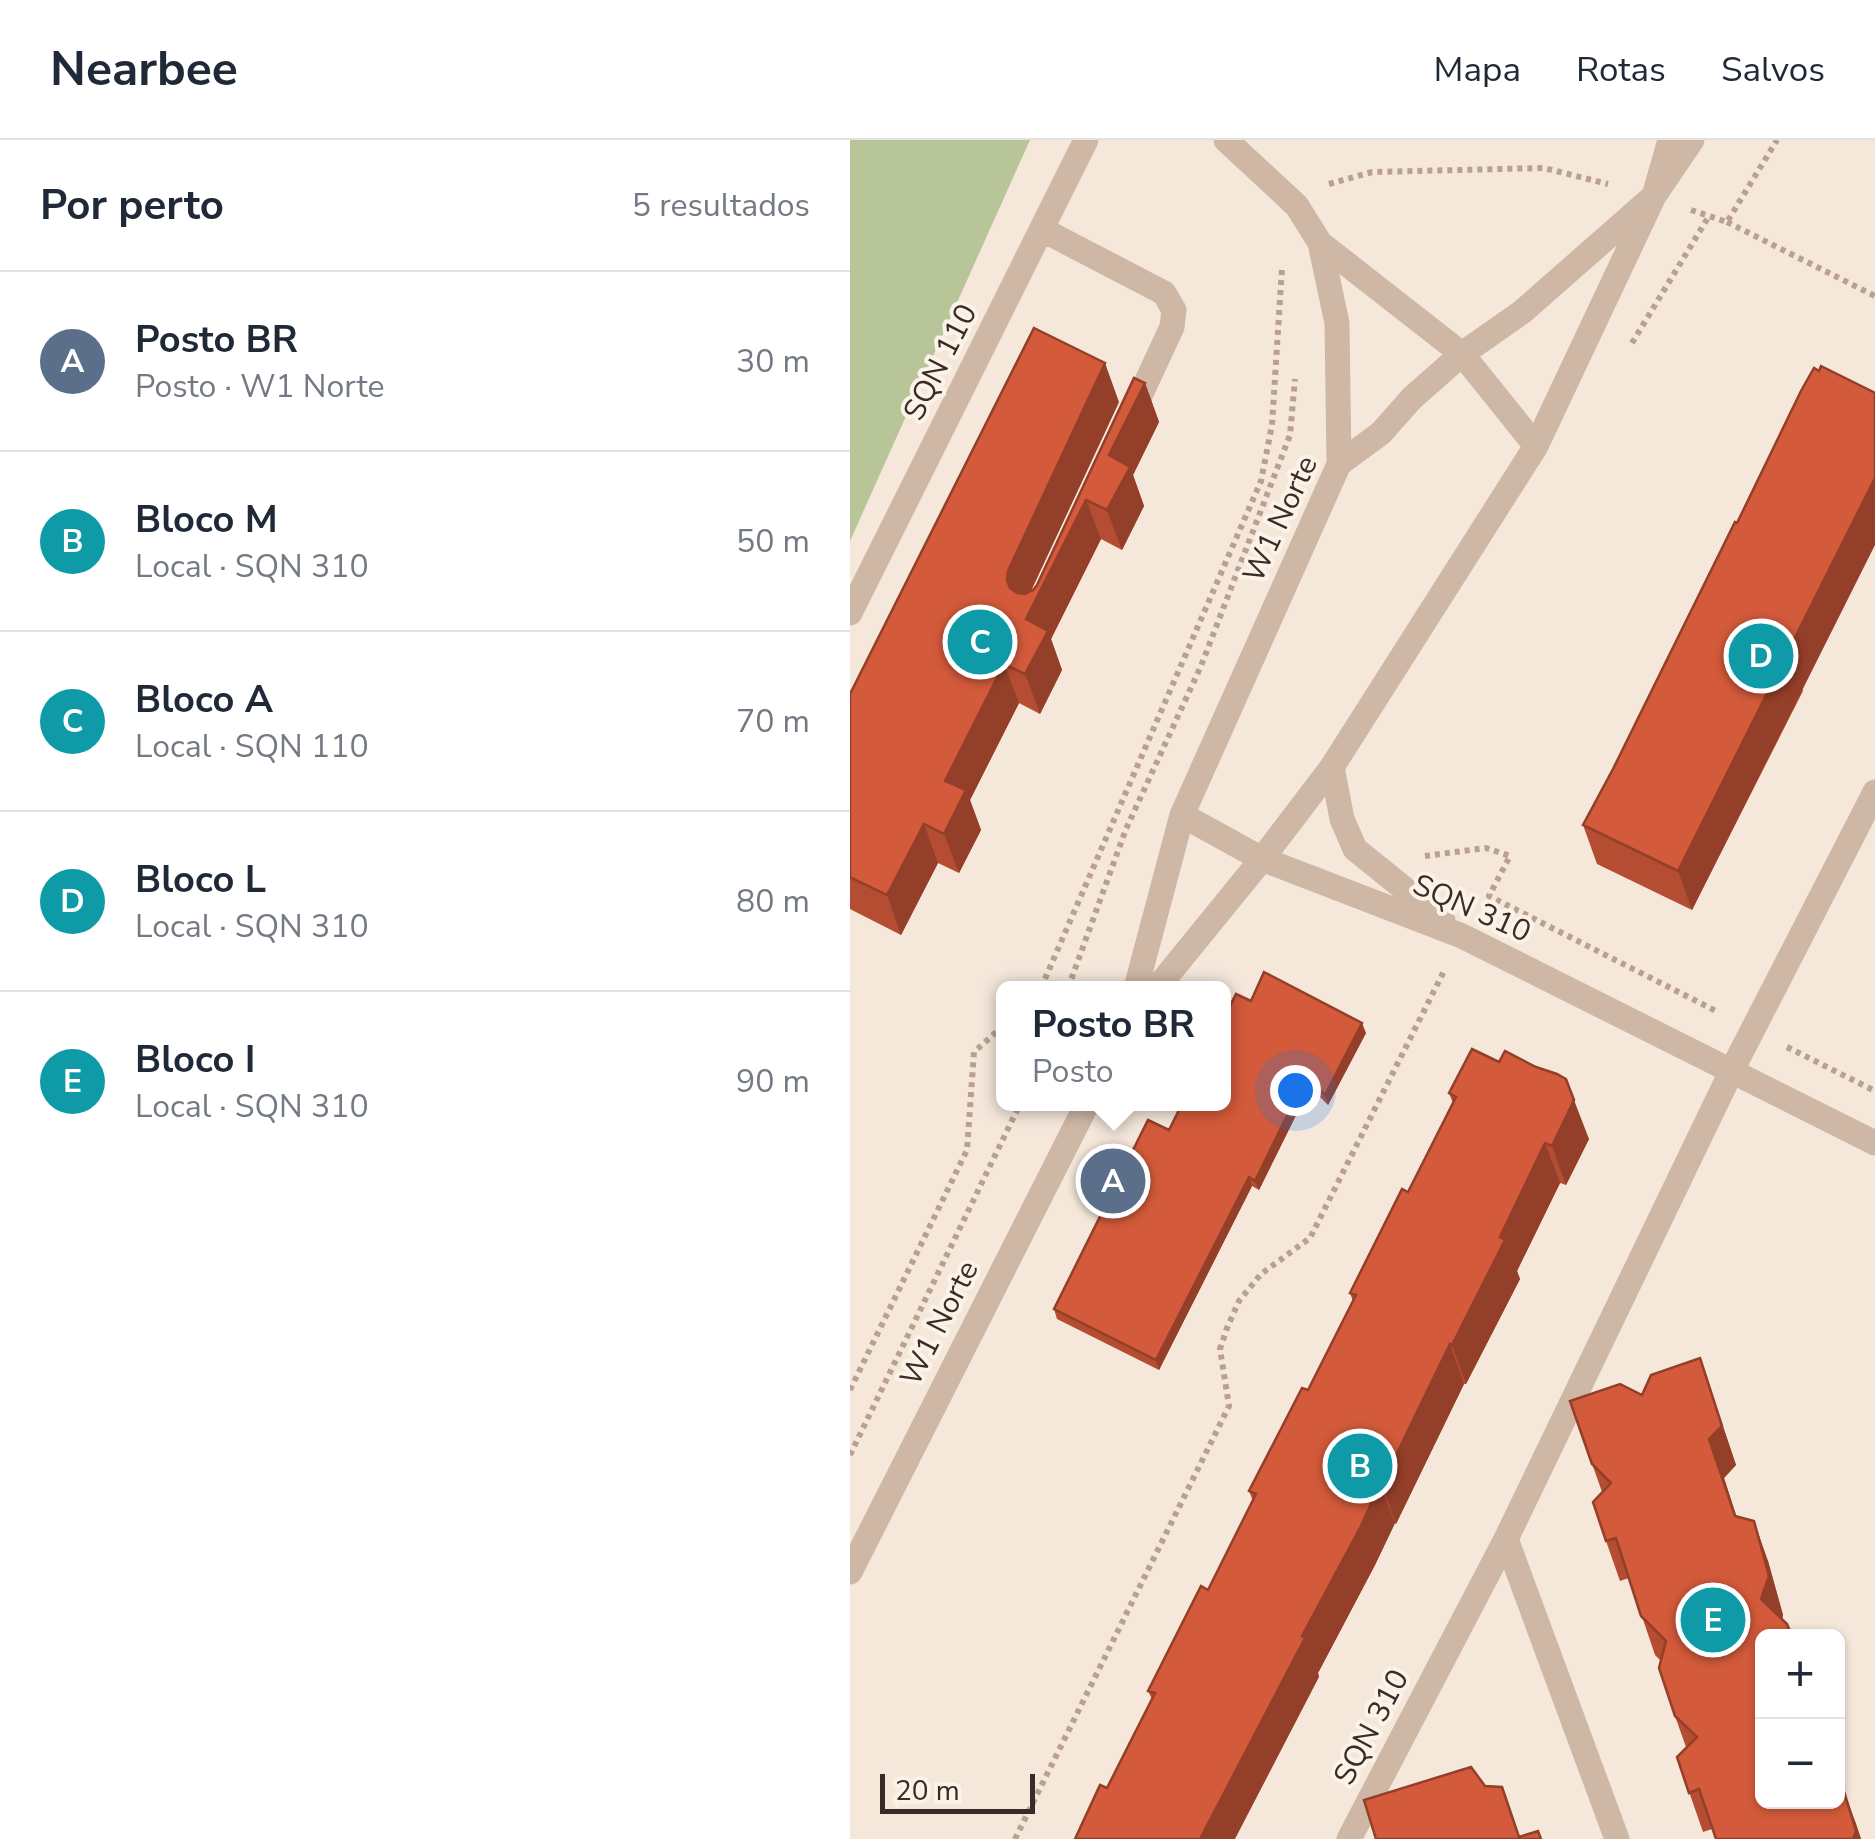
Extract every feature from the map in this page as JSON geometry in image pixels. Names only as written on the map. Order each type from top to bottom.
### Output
[{"type":"street","name":"SQN 110","points":[[850,613],[1086,140]]},
{"type":"street","points":[[1226,140],[1297,206],[1320,242],[1462,354],[1536,446]]},
{"type":"street","name":"W1 Norte","points":[[1138,981],[1182,815],[1339,464],[1380,434],[1412,398],[1462,354],[1522,312],[1654,196],[1670,140]]},
{"type":"street","name":"W1 Norte","points":[[1162,981],[1332,767],[1536,446],[1654,196],[1692,140]]},
{"type":"street","points":[[1043,230],[1164,292],[1174,310],[1172,327],[1121,436]]},
{"type":"street","points":[[1320,242],[1338,323],[1339,464]]},
{"type":"street","points":[[1332,767],[1342,820],[1355,849],[1462,936]]},
{"type":"street","name":"SQN 310","points":[[1349,1839],[1506,1538],[1732,1070],[1875,792]]},
{"type":"street","name":"SQN 310","points":[[1182,815],[1262,859],[1462,936],[1875,1142]]},
{"type":"street","name":"W1 Norte","points":[[850,1572],[1083,1111]]},
{"type":"street","points":[[1506,1538],[1617,1839]]},
{"type":"path","points":[[1631,345],[1709,216]]},
{"type":"path","points":[[1727,222],[1875,296]]},
{"type":"path","points":[[1071,981],[1126,829],[1201,666],[1290,435],[1296,362]]},
{"type":"path","points":[[1015,1839],[1228,1406],[1220,1349],[1239,1302],[1260,1274],[1310,1238],[1462,936],[1510,856],[1486,848],[1419,857]]},
{"type":"path","points":[[1489,896],[1875,1091]]},
{"type":"path","points":[[850,1390],[967,1150],[974,1052],[996,1032]]},
{"type":"path","points":[[850,1455],[1017,1111]]},
{"type":"green space","points":[[850,140],[1030,140],[850,541]]},
{"type":"building","points":[[1034,328],[1105,363],[1008,571],[1010,588],[1025,594],[1037,585],[1134,378],[1145,383],[1109,455],[1130,467],[1107,510],[1086,500],[1026,619],[1048,631],[1025,674],[1004,664],[945,781],[966,790],[944,834],[924,824],[887,895],[850,877],[850,694]]},
{"type":"building","points":[[1821,366],[1875,393],[1875,478],[1678,871],[1583,825],[1801,391],[1814,368],[1819,371]]},
{"type":"building","points":[[1264,972],[1362,1023],[1325,1095],[1306,1077],[1255,1181],[1249,1177],[1156,1360],[1054,1309],[1148,1120],[1169,1130],[1178,1111],[1231,1111],[1231,1004],[1236,994],[1251,1001]]},
{"type":"building","points":[[1472,1049],[1499,1062],[1505,1051],[1557,1074],[1566,1079],[1574,1100],[1552,1146],[1545,1143],[1500,1237],[1505,1240],[1302,1636],[1305,1638],[1200,1839],[1075,1839],[1100,1785],[1107,1788],[1155,1693],[1148,1691],[1201,1586],[1208,1590],[1256,1494],[1249,1491],[1302,1388],[1308,1390],[1356,1295],[1350,1293],[1402,1189],[1408,1192],[1456,1097],[1449,1093]]},
{"type":"building","points":[[1700,1358],[1722,1426],[1709,1439],[1735,1516],[1754,1521],[1769,1576],[1761,1599],[1789,1629],[1755,1629],[1755,1809],[1845,1809],[1845,1795],[1856,1831],[1853,1839],[1716,1839],[1699,1789],[1689,1793],[1677,1757],[1697,1737],[1675,1716],[1659,1668],[1666,1641],[1641,1616],[1616,1538],[1606,1541],[1593,1502],[1611,1483],[1592,1464],[1570,1401],[1620,1384],[1642,1395],[1651,1375]]},
{"type":"building","points":[[1471,1767],[1485,1786],[1502,1787],[1519,1837],[1538,1831],[1541,1839],[1376,1839],[1364,1800]]},
{"type":"place","name":"Bloco A","points":[[980,642]]},
{"type":"place","name":"Bloco L","points":[[1761,656]]},
{"type":"place","name":"Posto BR","points":[[1113,1181]]},
{"type":"place","name":"Bloco M","points":[[1360,1466]]},
{"type":"place","name":"Bloco I","points":[[1713,1620]]}]
